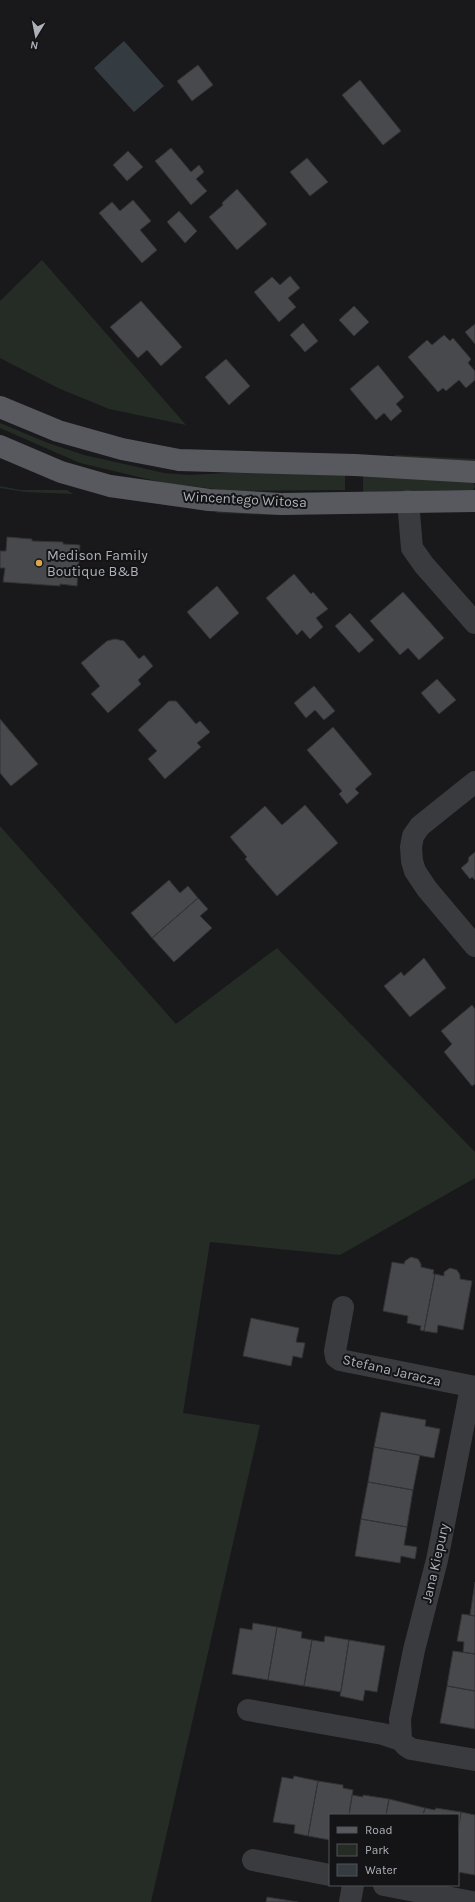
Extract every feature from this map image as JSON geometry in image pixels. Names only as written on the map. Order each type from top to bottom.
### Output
[{"type":"main road","points":[[0,407],[65,433],[122,449],[179,460],[355,465],[475,472]]},
{"type":"main road","name":"Wincentego Witosa","points":[[0,446],[61,472],[110,486],[209,500],[281,504],[475,501]]},
{"type":"street","points":[[408,501],[412,548],[424,565],[475,623]]},
{"type":"street","points":[[475,782],[420,826],[413,836],[411,847],[412,861],[415,870],[427,889],[475,946]]},
{"type":"street","name":"Stefana Jaracza","points":[[343,1307],[335,1351],[336,1357],[340,1360],[473,1387]]},
{"type":"street","name":"Jana Kiepury","points":[[401,1740],[400,1718],[414,1650],[437,1560],[473,1387]]},
{"type":"street","points":[[248,1710],[383,1734],[401,1740],[411,1749],[475,1760]]},
{"type":"street","points":[[253,1860],[329,1874]]},
{"type":"street","points":[[350,1902],[353,1886]]},
{"type":"street","points":[[389,1886],[472,1902]]},
{"type":"green space","points":[[42,260],[186,425],[109,409],[58,388],[0,358],[0,301]]},
{"type":"green space","points":[[0,423],[48,443],[84,455],[164,473],[189,475],[243,472],[345,475],[345,490],[232,491],[164,483],[80,463],[0,428]]},
{"type":"green space","points":[[395,455],[475,459],[475,464],[397,458]]},
{"type":"green space","points":[[363,475],[473,480],[475,487],[473,490],[363,492]]},
{"type":"green space","points":[[0,486],[21,490],[67,490],[73,494],[25,492],[0,488]]},
{"type":"green space","points":[[218,510],[347,513],[271,515],[216,513]]},
{"type":"green space","points":[[0,826],[176,1024],[277,948],[475,1152],[475,1178],[340,1255],[210,1242],[183,1413],[260,1425],[151,1902],[0,1902]]},
{"type":"water","points":[[124,41],[164,86],[134,112],[94,68]]},
{"type":"building","points":[[198,65],[213,85],[192,101],[177,81]]},
{"type":"building","points":[[360,80],[401,131],[383,145],[342,95]]},
{"type":"building","points":[[171,148],[191,172],[199,165],[204,172],[196,179],[207,191],[191,205],[155,161]]},
{"type":"building","points":[[128,151],[143,167],[127,181],[113,165]]},
{"type":"building","points":[[307,158],[328,182],[310,196],[290,172]]},
{"type":"building","points":[[237,189],[267,224],[237,250],[209,217],[223,205],[222,203]]},
{"type":"building","points":[[133,200],[151,221],[140,230],[157,250],[142,263],[99,213],[112,202],[120,211]]},
{"type":"building","points":[[179,211],[197,231],[185,243],[167,222]]},
{"type":"building","points":[[290,276],[300,288],[288,298],[296,307],[279,322],[254,292],[272,277],[280,285]]},
{"type":"building","points":[[141,301],[182,347],[161,366],[147,350],[138,358],[110,327]]},
{"type":"building","points":[[354,306],[369,322],[354,336],[339,320]]},
{"type":"building","points":[[303,323],[318,341],[305,352],[290,335]]},
{"type":"building","points":[[475,324],[475,344],[465,332]]},
{"type":"building","points":[[444,335],[450,341],[453,338],[471,359],[468,363],[475,371],[475,380],[466,388],[459,380],[446,391],[443,388],[438,392],[408,357],[427,340],[432,345]]},
{"type":"building","points":[[226,359],[250,386],[229,405],[205,377]]},
{"type":"building","points":[[378,365],[404,397],[396,404],[402,411],[391,421],[384,413],[376,420],[350,389]]},
{"type":"building","points":[[7,537],[32,539],[32,541],[63,542],[63,544],[80,545],[77,586],[3,582],[5,568],[0,568],[0,551],[6,551]]},
{"type":"building","points":[[294,574],[311,594],[313,592],[328,609],[316,618],[323,627],[310,639],[302,630],[297,635],[266,598]]},
{"type":"building","points":[[217,586],[239,613],[210,639],[187,612]]},
{"type":"building","points":[[403,592],[444,638],[419,660],[408,648],[400,655],[370,621]]},
{"type":"building","points":[[350,613],[374,640],[359,653],[335,626]]},
{"type":"building","points":[[115,639],[124,641],[139,659],[144,655],[153,666],[138,680],[141,684],[108,713],[91,694],[100,686],[81,663],[107,641]]},
{"type":"building","points":[[437,679],[456,700],[439,714],[421,693]]},
{"type":"building","points":[[314,686],[335,711],[324,720],[315,710],[306,718],[294,703]]},
{"type":"building","points":[[169,701],[176,701],[196,724],[200,721],[210,732],[197,743],[201,747],[165,779],[148,759],[157,751],[138,730]]},
{"type":"building","points":[[0,719],[38,764],[11,786],[0,773]]},
{"type":"building","points":[[333,727],[372,774],[355,789],[359,793],[347,804],[339,794],[342,791],[307,750]]},
{"type":"building","points":[[305,805],[338,843],[277,896],[245,859],[247,857],[230,837],[265,806],[282,825]]},
{"type":"building","points":[[475,852],[475,880],[472,877],[470,879],[461,868],[468,862],[469,857]]},
{"type":"building","points":[[169,880],[180,893],[188,886],[198,898],[152,938],[131,913]]},
{"type":"building","points":[[198,898],[208,909],[200,916],[212,928],[174,962],[152,938]]},
{"type":"building","points":[[424,958],[446,988],[410,1017],[384,986],[401,972],[404,976]]},
{"type":"building","points":[[472,1005],[475,1009],[475,1084],[472,1086],[444,1052],[452,1044],[441,1031]]},
{"type":"building","points":[[411,1257],[418,1259],[421,1267],[434,1270],[433,1274],[435,1274],[424,1331],[420,1330],[421,1326],[407,1323],[408,1316],[383,1311],[392,1262],[404,1264],[405,1261]]},
{"type":"building","points":[[450,1268],[457,1270],[460,1275],[460,1279],[472,1281],[463,1330],[438,1325],[437,1333],[424,1331],[435,1274],[444,1276],[444,1272]]},
{"type":"building","points":[[251,1318],[299,1328],[296,1342],[305,1343],[302,1358],[293,1356],[291,1366],[243,1356]]},
{"type":"building","points":[[381,1412],[426,1420],[425,1426],[440,1429],[434,1458],[374,1447]]},
{"type":"building","points":[[374,1447],[420,1455],[413,1490],[368,1482]]},
{"type":"building","points":[[368,1482],[413,1490],[407,1527],[361,1519]]},
{"type":"building","points":[[361,1519],[407,1527],[404,1545],[417,1547],[415,1559],[401,1556],[400,1563],[355,1556]]},
{"type":"building","points":[[475,1582],[475,1616],[470,1615]]},
{"type":"building","points":[[462,1614],[475,1616],[475,1654],[463,1652],[464,1642],[457,1641]]},
{"type":"building","points":[[253,1623],[277,1627],[268,1680],[232,1674],[240,1628],[252,1630]]},
{"type":"building","points":[[277,1627],[302,1632],[301,1638],[312,1640],[304,1686],[268,1680]]},
{"type":"building","points":[[325,1636],[349,1640],[341,1692],[304,1686],[312,1640],[324,1642]]},
{"type":"building","points":[[349,1640],[385,1646],[377,1692],[365,1690],[363,1701],[340,1696]]},
{"type":"building","points":[[453,1651],[475,1654],[475,1691],[447,1686]]},
{"type":"building","points":[[447,1686],[475,1691],[475,1729],[440,1723]]},
{"type":"building","points":[[294,1776],[318,1781],[308,1836],[294,1833],[295,1825],[273,1822],[282,1777],[293,1779]]},
{"type":"building","points":[[318,1781],[343,1785],[343,1788],[353,1790],[349,1814],[329,1814],[329,1840],[308,1836]]},
{"type":"building","points":[[352,1795],[389,1799],[386,1814],[349,1814]]},
{"type":"building","points":[[389,1799],[425,1808],[423,1814],[386,1814]]},
{"type":"building","points":[[425,1808],[435,1810],[436,1808],[461,1812],[459,1825],[459,1814],[423,1814]]},
{"type":"building","points":[[461,1812],[475,1815],[475,1875],[459,1872],[459,1825]]},
{"type":"building","points":[[267,1897],[298,1902],[266,1902]]},
{"type":"place","name":"Medison Family Boutique B&B","points":[[39,563]]}]
